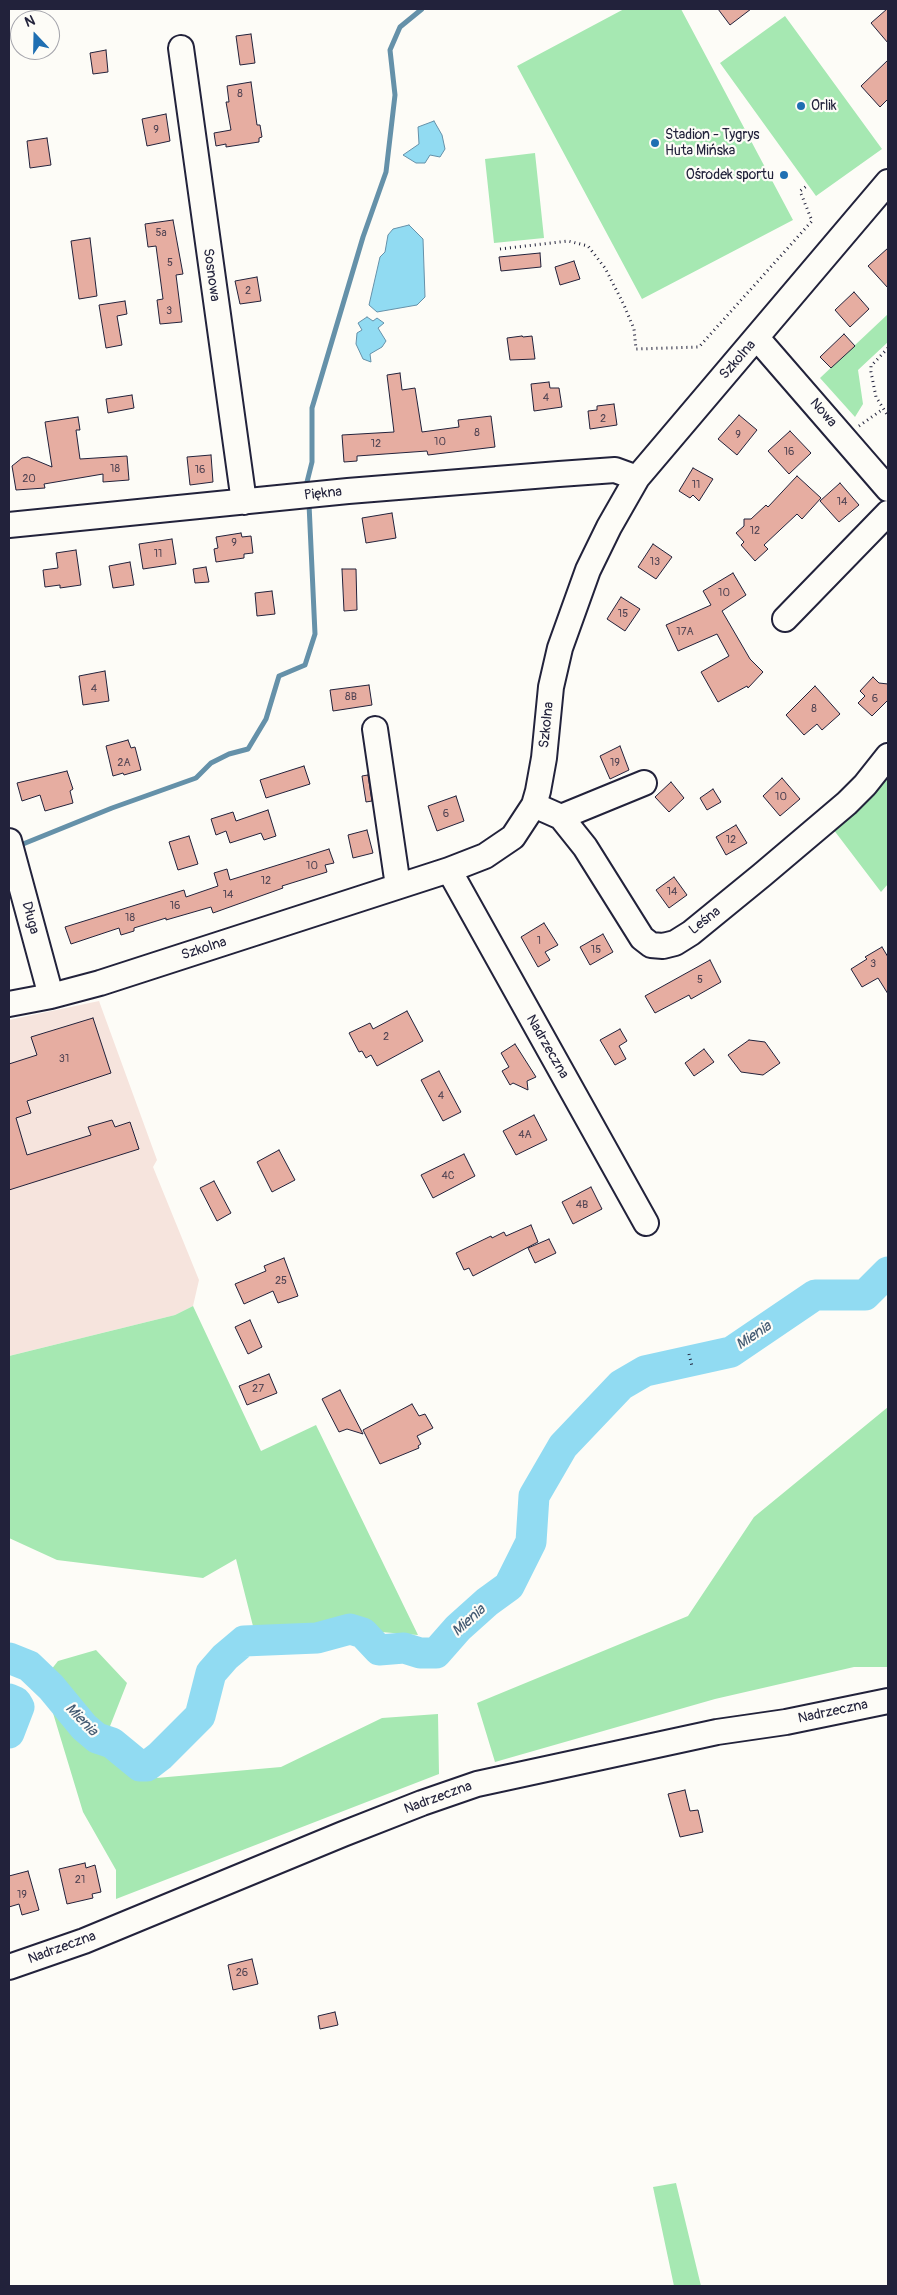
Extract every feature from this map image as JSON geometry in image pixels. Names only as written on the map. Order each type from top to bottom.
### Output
[{"type":"street","name":"Sosnowa","points":[[181,48],[244,502]]},
{"type":"street","name":"Szkolna","points":[[9,1004],[51,996],[100,983],[449,870],[486,856],[504,844],[521,827],[534,806],[544,758],[551,687],[560,648],[588,570],[609,527],[637,478],[888,182]]},
{"type":"street","name":"Nowa","points":[[757,338],[845,437],[888,489]]},
{"type":"street","name":"Piękna","points":[[9,525],[348,491],[559,474],[616,470],[637,478]]},
{"type":"street","points":[[785,619],[888,514]]},
{"type":"street","points":[[375,728],[398,886]]},
{"type":"street","name":"Leśna","points":[[561,817],[584,847],[642,938],[651,945],[663,946],[674,943],[691,933],[762,875],[847,803],[866,785],[888,756]]},
{"type":"street","points":[[534,806],[561,817],[644,783]]},
{"type":"street","name":"Długa","points":[[9,841],[51,996]]},
{"type":"street","name":"Nadrzeczna","points":[[449,870],[646,1223]]},
{"type":"street","name":"Nadrzeczna","points":[[9,1967],[84,1941],[413,1806],[477,1784],[716,1732],[786,1722],[888,1700]]},
{"type":"path","points":[[500,249],[568,241],[588,246],[605,268],[624,305],[634,329],[636,349],[699,347],[812,221],[800,191],[808,186]]},
{"type":"path","points":[[888,348],[871,366],[874,391],[888,416]]},
{"type":"path","points":[[845,437],[883,409]]},
{"type":"path","points":[[688,1354],[692,1366]]},
{"type":"shaded area","points":[[99,1001],[157,1160],[153,1167],[199,1280],[193,1306],[175,1315],[9,1356],[9,1020]]},
{"type":"green space","name":"Stadion - Tygrys Huta Mińska","points":[[624,9],[681,9],[793,220],[642,299],[517,66]]},
{"type":"green space","name":"Orlik","points":[[785,16],[882,149],[816,196],[720,63]]},
{"type":"green space","points":[[535,153],[544,238],[494,243],[485,159]]},
{"type":"green space","points":[[888,314],[888,342],[858,370],[863,404],[855,417],[820,378]]},
{"type":"green space","points":[[888,764],[888,884],[881,892],[830,825]]},
{"type":"green space","points":[[193,1306],[261,1451],[316,1425],[418,1635],[368,1631],[354,1623],[255,1634],[236,1559],[203,1578],[57,1560],[9,1538],[9,1356],[175,1315]]},
{"type":"green space","points":[[888,1407],[888,1667],[854,1667],[715,1699],[495,1762],[477,1703],[688,1616],[754,1517]]},
{"type":"green space","points":[[96,1650],[127,1683],[103,1744],[145,1779],[281,1767],[382,1718],[438,1714],[439,1774],[116,1899],[116,1870],[83,1812],[43,1680],[58,1661]]},
{"type":"green space","points":[[676,2183],[701,2286],[674,2286],[653,2187]]},
{"type":"water","points":[[434,121],[442,135],[445,149],[440,157],[430,155],[425,163],[416,163],[403,155],[419,144],[418,127]]},
{"type":"water","points":[[409,225],[423,239],[425,297],[417,305],[377,312],[369,305],[380,257],[385,252],[388,235],[393,229]]},
{"type":"water","points":[[367,317],[373,321],[377,318],[384,323],[378,328],[386,341],[382,347],[370,354],[371,362],[363,359],[356,344],[357,333],[362,330],[358,323]]},
{"type":"building","points":[[718,9],[751,9],[730,25]]},
{"type":"building","points":[[888,9],[888,43],[871,23]]},
{"type":"building","points":[[251,34],[255,63],[240,65],[236,36]]},
{"type":"building","points":[[106,50],[108,72],[93,74],[90,53]]},
{"type":"building","points":[[888,60],[888,99],[880,107],[861,86]]},
{"type":"building","points":[[251,82],[257,125],[260,125],[262,137],[259,138],[259,142],[226,147],[226,144],[216,146],[214,133],[231,130],[226,102],[229,102],[227,86]]},
{"type":"building","points":[[166,114],[170,141],[147,146],[142,119]]},
{"type":"building","points":[[47,138],[51,165],[30,168],[27,141]]},
{"type":"building","points":[[173,220],[183,274],[176,275],[182,322],[160,324],[157,300],[163,299],[156,246],[148,247],[145,224]]},
{"type":"building","points":[[90,238],[97,296],[79,299],[71,241]]},
{"type":"building","points":[[888,248],[888,288],[868,266]]},
{"type":"building","points":[[540,253],[541,267],[501,271],[499,257]]},
{"type":"building","points":[[574,261],[580,279],[560,285],[555,267]]},
{"type":"building","points":[[257,277],[261,301],[240,304],[235,281]]},
{"type":"building","points":[[854,292],[869,309],[850,327],[835,310]]},
{"type":"building","points":[[125,301],[127,314],[117,316],[122,345],[106,348],[99,305]]},
{"type":"building","points":[[844,334],[855,346],[831,368],[820,357]]},
{"type":"building","points":[[532,336],[535,359],[510,360],[507,338]]},
{"type":"building","points":[[400,373],[402,390],[415,388],[422,432],[459,427],[458,420],[491,416],[495,447],[428,455],[427,451],[357,456],[357,461],[344,462],[342,435],[394,432],[387,375]]},
{"type":"building","points":[[549,382],[550,388],[559,388],[562,407],[534,411],[531,384]]},
{"type":"building","points":[[132,395],[134,408],[108,413],[106,399]]},
{"type":"building","points":[[614,404],[617,425],[590,429],[588,411],[597,410],[597,406]]},
{"type":"building","points":[[739,415],[757,430],[737,455],[718,439]]},
{"type":"building","points":[[78,417],[80,430],[76,430],[80,459],[127,456],[129,480],[103,482],[103,474],[44,484],[45,488],[16,490],[12,466],[22,458],[28,457],[52,467],[45,422]]},
{"type":"building","points":[[790,431],[811,453],[789,474],[768,451]]},
{"type":"building","points":[[211,455],[213,482],[190,485],[187,457]]},
{"type":"building","points":[[693,468],[713,479],[699,501],[693,495],[690,498],[679,491]]},
{"type":"building","points":[[797,476],[821,498],[802,519],[797,514],[764,545],[768,549],[755,561],[741,545],[744,542],[736,533],[744,526],[744,519],[751,519],[766,505],[768,507]]},
{"type":"building","points":[[840,483],[859,505],[839,522],[820,501]]},
{"type":"building","points":[[392,513],[396,538],[366,543],[362,518]]},
{"type":"building","points":[[241,533],[242,537],[251,536],[253,553],[244,554],[244,558],[216,562],[214,549],[218,548],[216,537]]},
{"type":"building","points":[[172,539],[176,564],[143,569],[139,544]]},
{"type":"building","points":[[653,544],[672,557],[656,579],[638,567]]},
{"type":"building","points":[[76,550],[81,585],[60,588],[60,585],[45,587],[43,570],[58,568],[56,553]]},
{"type":"building","points":[[130,562],[134,585],[113,588],[109,566]]},
{"type":"building","points":[[206,567],[209,582],[195,583],[193,569]]},
{"type":"building","points":[[342,569],[356,569],[357,610],[344,611]]},
{"type":"building","points":[[733,573],[746,595],[722,611],[750,659],[763,672],[748,688],[747,686],[718,702],[701,672],[729,656],[717,634],[678,651],[666,625],[711,605],[703,591]]},
{"type":"building","points":[[272,591],[275,614],[257,616],[255,593]]},
{"type":"building","points":[[621,597],[640,609],[625,631],[607,619]]},
{"type":"building","points":[[105,671],[109,701],[83,705],[79,676]]},
{"type":"building","points":[[873,677],[879,683],[888,684],[888,700],[872,716],[858,703],[865,696],[860,691]]},
{"type":"building","points":[[369,685],[372,705],[333,711],[330,690]]},
{"type":"building","points":[[815,686],[840,714],[822,730],[817,724],[804,735],[786,715]]},
{"type":"building","points":[[128,740],[131,748],[135,747],[141,770],[113,776],[106,746]]},
{"type":"building","points":[[620,746],[629,770],[610,779],[600,756]]},
{"type":"building","points":[[304,766],[310,784],[266,798],[260,780]]},
{"type":"building","points":[[67,771],[73,789],[70,791],[73,803],[45,811],[40,795],[22,801],[17,783]]},
{"type":"building","points":[[368,775],[372,801],[366,802],[362,776]]},
{"type":"building","points":[[782,778],[800,799],[780,816],[763,796]]},
{"type":"building","points":[[671,782],[684,798],[669,812],[655,797]]},
{"type":"building","points":[[713,789],[721,802],[707,810],[700,798]]},
{"type":"building","points":[[456,796],[464,821],[437,831],[428,806]]},
{"type":"building","points":[[268,810],[276,836],[264,840],[261,833],[230,843],[226,831],[216,835],[211,819],[233,812],[236,821]]},
{"type":"building","points":[[736,825],[747,843],[726,855],[716,837]]},
{"type":"building","points":[[367,830],[373,853],[353,858],[348,835]]},
{"type":"building","points":[[189,836],[198,864],[178,870],[169,842]]},
{"type":"building","points":[[329,849],[334,863],[325,865],[327,872],[282,886],[283,888],[213,913],[211,907],[166,920],[166,918],[134,928],[134,931],[121,935],[119,928],[71,944],[65,927],[184,890],[186,897],[218,886],[214,873],[227,869],[230,880]]},
{"type":"building","points":[[674,877],[687,895],[669,908],[656,890]]},
{"type":"building","points":[[544,923],[558,945],[545,952],[550,960],[538,967],[521,937]]},
{"type":"building","points":[[603,934],[613,952],[590,965],[580,947]]},
{"type":"building","points":[[882,947],[888,957],[888,994],[878,978],[862,987],[851,969],[867,959],[865,957]]},
{"type":"building","points":[[710,960],[721,982],[691,999],[689,995],[655,1013],[645,996]]},
{"type":"building","points":[[407,1011],[423,1041],[377,1066],[371,1055],[366,1058],[362,1051],[359,1052],[349,1033],[370,1023],[373,1029]]},
{"type":"building","points":[[93,1018],[111,1073],[27,1101],[31,1113],[16,1118],[27,1155],[91,1135],[88,1127],[112,1120],[115,1127],[130,1122],[139,1149],[9,1190],[9,1064],[37,1055],[31,1037]]},
{"type":"building","points":[[620,1029],[627,1041],[619,1046],[626,1059],[615,1065],[600,1040]]},
{"type":"building","points":[[749,1040],[765,1042],[780,1063],[763,1075],[741,1072],[728,1055]]},
{"type":"building","points":[[515,1044],[536,1077],[527,1081],[528,1090],[513,1083],[510,1085],[502,1071],[509,1067],[501,1053]]},
{"type":"building","points":[[704,1049],[714,1062],[694,1076],[685,1063]]},
{"type":"building","points":[[439,1071],[461,1112],[443,1121],[421,1080]]},
{"type":"building","points":[[534,1115],[547,1140],[516,1155],[503,1131]]},
{"type":"building","points":[[279,1150],[295,1180],[272,1192],[257,1162]]},
{"type":"building","points":[[464,1154],[475,1176],[433,1198],[421,1175]]},
{"type":"building","points":[[214,1181],[231,1213],[217,1221],[200,1188]]},
{"type":"building","points":[[591,1187],[602,1209],[573,1224],[562,1202]]},
{"type":"building","points":[[531,1225],[538,1242],[473,1276],[469,1268],[464,1270],[456,1253],[491,1236],[492,1238],[504,1232],[506,1236]]},
{"type":"building","points":[[549,1239],[556,1253],[535,1263],[528,1248]]},
{"type":"building","points":[[284,1258],[298,1296],[278,1303],[273,1291],[244,1304],[235,1284],[266,1271],[264,1266]]},
{"type":"building","points":[[250,1320],[262,1347],[248,1354],[235,1327]]},
{"type":"building","points":[[269,1374],[277,1393],[247,1405],[239,1386]]},
{"type":"building","points":[[340,1390],[363,1434],[347,1429],[339,1432],[322,1399]]},
{"type":"building","points":[[412,1404],[419,1416],[425,1414],[433,1428],[417,1436],[421,1444],[418,1446],[419,1448],[380,1464],[363,1430]]},
{"type":"building","points":[[685,1790],[690,1811],[698,1810],[703,1832],[680,1837],[668,1794]]},
{"type":"building","points":[[85,1863],[86,1868],[95,1865],[101,1892],[92,1894],[93,1898],[67,1904],[59,1869]]},
{"type":"building","points":[[28,1871],[39,1910],[22,1915],[19,1904],[9,1907],[9,1876]]},
{"type":"building","points":[[252,1959],[258,1984],[233,1990],[228,1965]]},
{"type":"building","points":[[335,2012],[338,2025],[320,2029],[318,2016]]},
{"type":"waterway","points":[[307,482],[312,462],[312,408],[363,237],[386,172],[395,95],[390,50],[400,27],[422,9]]},
{"type":"waterway","points":[[23,844],[112,808],[196,778],[211,763],[229,754],[248,749],[266,719],[279,676],[305,665],[315,634],[309,504]]},
{"type":"waterway","name":"Mienia","points":[[9,1658],[29,1666],[51,1687],[84,1727],[97,1738],[112,1743],[140,1766],[147,1766],[160,1756],[200,1716],[211,1673],[225,1657],[244,1641],[317,1638],[350,1629],[363,1633],[379,1650],[404,1648],[420,1653],[436,1653],[458,1628],[487,1602],[509,1586],[531,1542],[534,1496],[563,1446],[621,1385],[645,1371],[731,1352],[815,1295],[865,1295],[888,1272]]},
{"type":"waterway","name":"Mienia","points":[[9,1699],[16,1702],[19,1707],[9,1733]]},
{"type":"place","name":"Orlik","points":[[801,106]]},
{"type":"place","name":"Stadion - Tygrys Huta Mińska","points":[[655,143]]},
{"type":"place","name":"Ośrodek sportu","points":[[784,175]]}]
